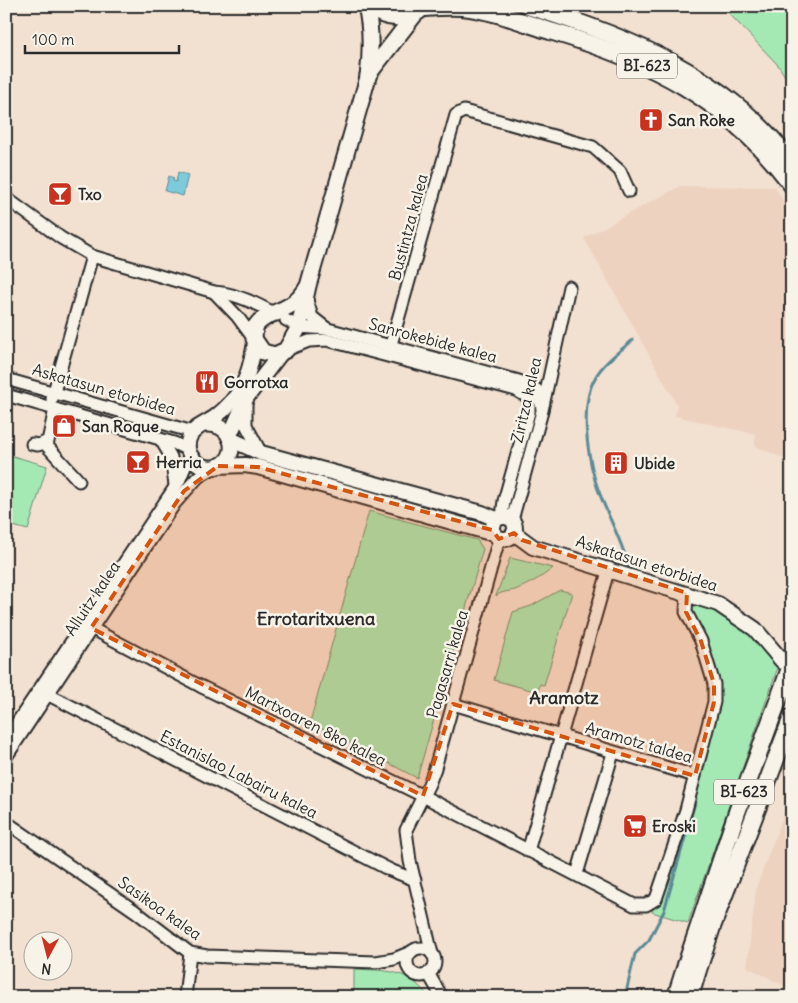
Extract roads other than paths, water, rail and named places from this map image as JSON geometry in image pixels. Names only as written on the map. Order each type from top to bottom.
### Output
[{"type":"main road","name":"BI-623","points":[[368,6],[376,13],[389,17],[403,18],[422,9],[462,7],[496,15],[631,58],[683,84],[731,118],[785,161]]},
{"type":"main road","points":[[284,330],[308,293],[368,76],[371,52],[368,6]]},
{"type":"main road","name":"BI-623","points":[[528,6],[587,24],[650,50],[698,76],[737,106],[768,134],[785,161],[792,185]]},
{"type":"main road","points":[[368,76],[422,9]]},
{"type":"main road","points":[[284,330],[264,318],[255,327],[254,341],[263,352],[275,355],[298,300],[308,293]]},
{"type":"main road","name":"BI-623","points":[[676,997],[691,969],[706,925],[737,812],[787,662]]},
{"type":"main road","name":"BI-623","points":[[706,925],[792,717]]},
{"type":"main road","name":"BI-623","points":[[690,997],[691,969]]},
{"type":"street","name":"Bustintza kalea","points":[[390,348],[456,115],[464,111],[593,146],[620,172],[629,191]]},
{"type":"street","points":[[6,198],[61,238],[92,256],[249,301],[284,330],[247,397],[230,438]]},
{"type":"street","points":[[78,481],[46,442],[54,393],[92,256]]},
{"type":"street","name":"Ziritza kalea","points":[[503,526],[542,408],[569,287]]},
{"type":"street","points":[[198,429],[215,425],[226,431],[232,445],[228,458],[216,466],[202,466],[189,452],[198,429],[222,411],[246,384],[250,372],[254,341],[237,316],[214,292]]},
{"type":"street","points":[[308,293],[312,317],[328,329]]},
{"type":"street","name":"Sanrokebide kalea","points":[[284,330],[328,329],[390,348],[531,385],[537,390],[542,408]]},
{"type":"street","name":"Sanrokebide kalea","points":[[284,330],[316,340],[335,342],[516,390],[526,395],[530,404]]},
{"type":"street","name":"Askatasun etorbidea","points":[[6,379],[198,429]]},
{"type":"street","name":"Askatasun etorbidea","points":[[6,395],[161,440],[189,452]]},
{"type":"street","points":[[247,397],[246,425],[261,453]]},
{"type":"street","name":"Ziritza kalea","points":[[503,526],[504,501],[530,404]]},
{"type":"street","name":"Askatasun etorbidea","points":[[230,438],[261,453],[482,513],[533,547],[687,592],[718,604],[738,615],[755,629],[787,662]]},
{"type":"street","points":[[161,440],[171,457],[176,486]]},
{"type":"street","points":[[32,444],[38,445],[46,442]]},
{"type":"street","name":"Alluitz kalea","points":[[6,739],[176,486],[189,452]]},
{"type":"street","name":"Askatasun etorbidea","points":[[216,466],[245,465],[258,467],[487,532],[503,526]]},
{"type":"street","name":"Alluitz kalea","points":[[6,757],[184,491],[198,477],[216,466]]},
{"type":"street","name":"Pagasarri kalea","points":[[432,954],[406,830],[432,776],[503,526]]},
{"type":"street","name":"Aramotz taldea","points":[[609,568],[560,737],[694,776],[714,702],[714,684],[701,641],[686,612],[687,592]]},
{"type":"street","name":"Martxoaren 8ko kalea","points":[[91,628],[200,686],[423,796],[634,905],[646,905],[656,899],[675,846],[694,776]]},
{"type":"street","name":"Estanislao Labairu kalea","points":[[49,695],[390,870],[415,880]]},
{"type":"street","points":[[453,704],[560,737],[528,851]]},
{"type":"street","points":[[776,758],[792,731]]},
{"type":"street","points":[[577,874],[613,753]]},
{"type":"street","name":"Sasikoa kalea","points":[[6,822],[135,910],[190,953],[207,956],[376,962],[394,959],[414,950]]},
{"type":"street","points":[[414,950],[428,950],[432,954],[434,966],[428,973],[420,975],[411,972],[407,960],[423,936],[424,923]]},
{"type":"street","points":[[185,997],[190,953]]},
{"type":"street","name":"Sasikoa kalea","points":[[376,962],[411,972]]},
{"type":"street","points":[[428,973],[442,997]]},
{"type":"water","points":[[178,172],[188,175],[183,196],[165,191],[169,176],[174,178],[173,181],[176,182]]},
{"type":"waterway","points":[[629,569],[622,546],[595,480],[586,428],[586,414],[590,389],[598,373],[602,367],[633,340]]},
{"type":"waterway","points":[[625,997],[635,954],[649,940],[664,911],[696,799]]},
{"type":"place","name":"San Roke","points":[[651,120]]},
{"type":"place","name":"Txo","points":[[60,194]]},
{"type":"place","name":"Gorrotxa","points":[[207,382]]},
{"type":"place","name":"San Roque","points":[[64,426]]},
{"type":"place","name":"Herria","points":[[138,462]]},
{"type":"place","name":"Ubide","points":[[616,463]]},
{"type":"place","name":"Eroski","points":[[635,826]]},
{"type":"district","name":"Errotaritxuena","points":[[316,619]]},
{"type":"district","name":"Aramotz","points":[[564,698]]}]
